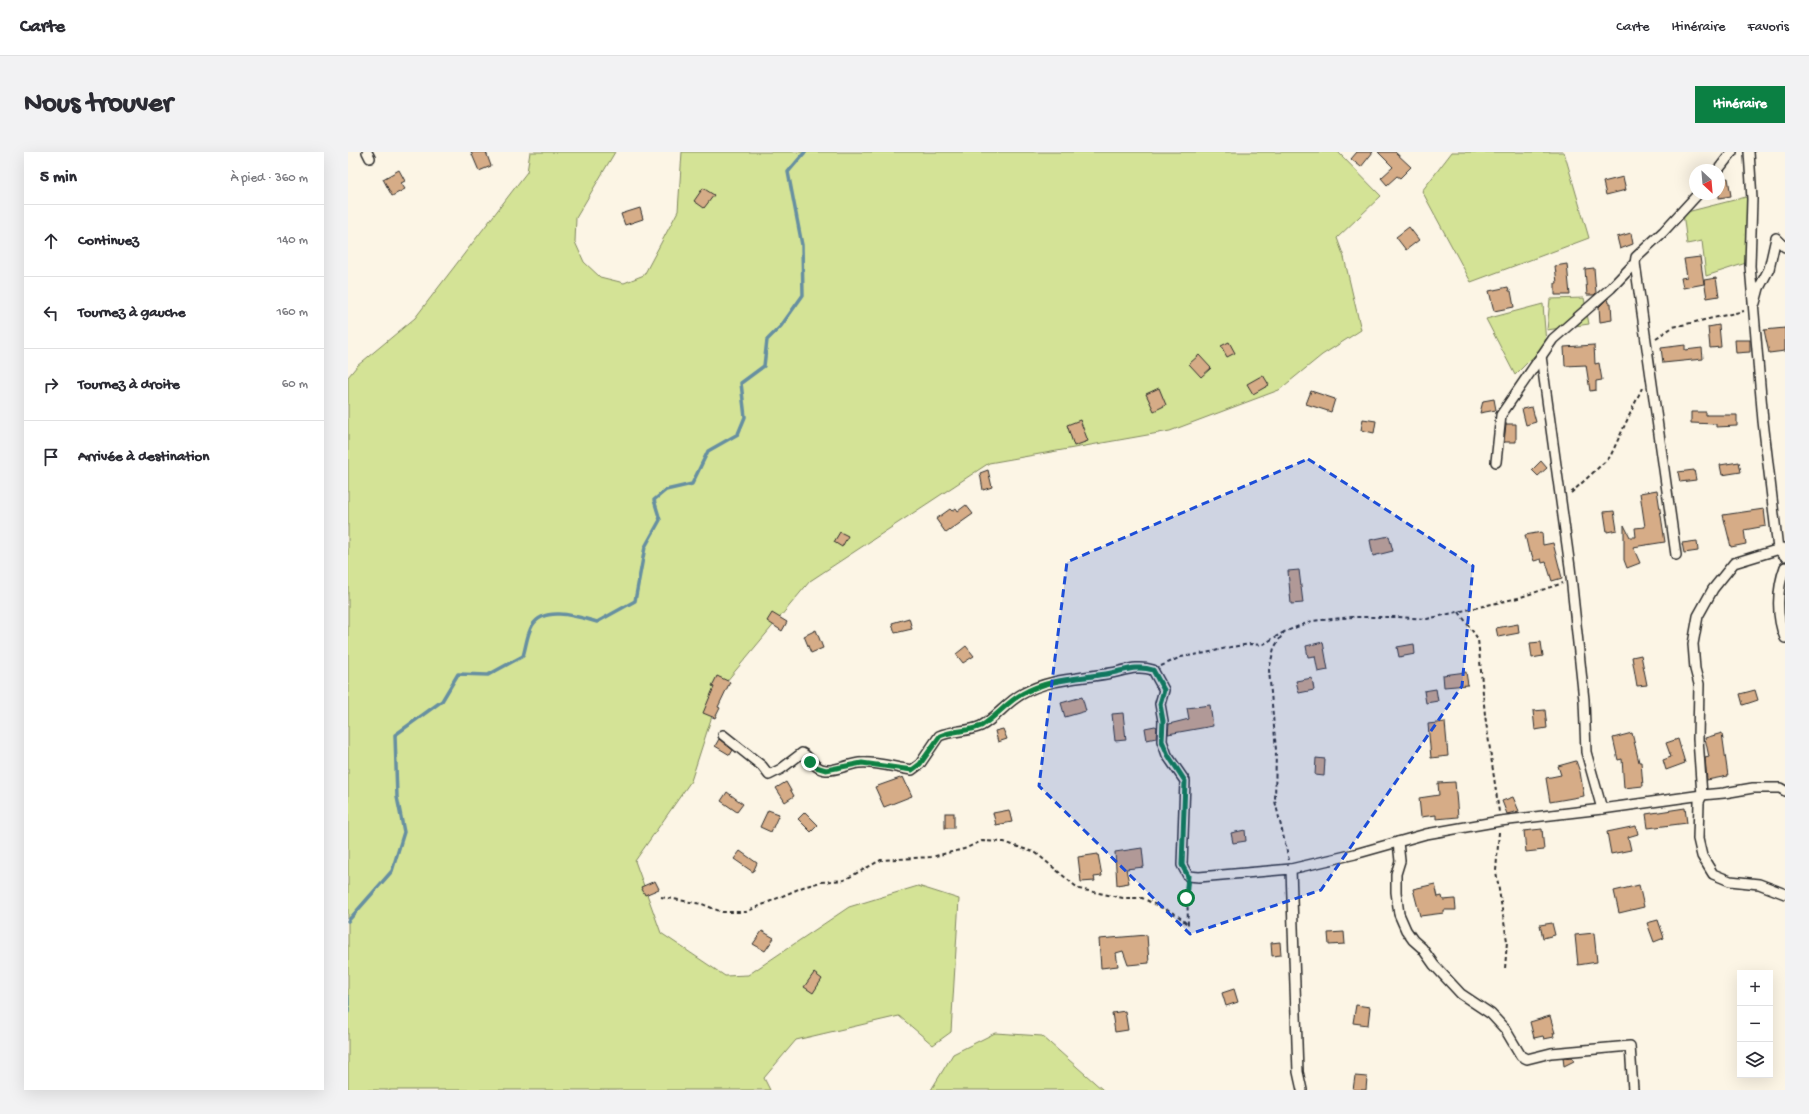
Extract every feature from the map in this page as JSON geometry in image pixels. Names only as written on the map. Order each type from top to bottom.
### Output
[{"type":"street","points":[[1723,164],[1732,152]]},
{"type":"street","points":[[1749,152],[1752,199],[1750,266],[1763,421],[1781,548],[1785,556]]},
{"type":"street","points":[[1676,555],[1636,258],[1663,232],[1692,200]]},
{"type":"street","points":[[1753,308],[1759,288],[1769,269],[1776,238],[1785,247]]},
{"type":"street","points":[[1496,462],[1501,415],[1541,356],[1553,339],[1611,288],[1636,263]]},
{"type":"street","points":[[1541,356],[1572,580],[1584,700],[1586,752],[1602,810]]},
{"type":"street","points":[[1781,548],[1734,563],[1713,589],[1698,616],[1693,644],[1695,669],[1699,684],[1698,738],[1702,795],[1699,802],[1698,838],[1702,856],[1712,874],[1730,881],[1759,884],[1785,894]]},
{"type":"street","points":[[1785,567],[1780,580],[1779,606],[1782,631],[1785,638]]},
{"type":"street","points":[[724,735],[738,746],[746,755],[762,766],[769,775],[781,769],[802,753],[807,755],[810,762],[816,767],[826,770],[862,763],[912,770],[920,764],[940,736],[980,726],[1000,712],[1021,694],[1034,688],[1064,679],[1144,667],[1153,670],[1164,690],[1160,704],[1163,721],[1162,741],[1168,755],[1185,781],[1182,865],[1188,876],[1199,877],[1291,869],[1355,854],[1426,834],[1500,821],[1602,810],[1753,788],[1780,788],[1785,792]]},
{"type":"street","points":[[1398,842],[1400,861],[1396,874],[1396,892],[1399,914],[1413,940],[1422,948],[1434,965],[1461,994],[1490,1014],[1504,1029],[1521,1056],[1527,1059],[1551,1053],[1630,1046],[1633,1090]]},
{"type":"street","points":[[1291,869],[1298,1064],[1302,1090]]},
{"type":"path","points":[[1153,670],[1168,661],[1181,657],[1251,644],[1262,645],[1284,632],[1312,621],[1353,617],[1427,619],[1518,598],[1572,580]]},
{"type":"path","points":[[1459,612],[1478,639],[1485,715],[1500,821],[1496,871],[1506,941],[1505,969]]},
{"type":"path","points":[[1284,632],[1274,648],[1269,670],[1276,750],[1275,801],[1291,869]]},
{"type":"path","points":[[661,897],[702,904],[722,912],[746,912],[803,887],[821,882],[844,880],[880,860],[931,857],[964,850],[982,841],[1004,842],[1036,853],[1078,889],[1122,898],[1142,898],[1177,915],[1188,925],[1186,898],[1188,876]]},
{"type":"highlighted area","points":[[1308,459],[1473,566],[1462,686],[1321,890],[1190,934],[1039,786],[1067,562]]},
{"type":"green space","points":[[530,152],[615,152],[576,218],[575,242],[584,262],[600,277],[624,283],[644,275],[678,211],[682,152],[1338,152],[1381,196],[1337,238],[1344,257],[1361,330],[1322,355],[1279,390],[1170,431],[989,463],[810,581],[721,688],[691,781],[635,861],[661,933],[725,976],[748,975],[849,907],[918,886],[959,899],[951,1032],[933,1045],[899,1016],[796,1040],[764,1078],[770,1090],[348,1090],[348,377],[357,366],[415,318],[527,172]]},
{"type":"green space","points":[[1452,152],[1564,152],[1589,238],[1471,282],[1422,191]]},
{"type":"green space","points":[[1750,196],[1746,263],[1706,276],[1702,241],[1687,244],[1683,213]]},
{"type":"green space","points":[[1584,298],[1589,324],[1547,330],[1550,299]]},
{"type":"green space","points":[[1543,304],[1546,344],[1515,375],[1486,319]]},
{"type":"green space","points":[[995,1033],[1042,1036],[1103,1090],[931,1090],[953,1054]]},
{"type":"building","points":[[471,152],[486,152],[491,166],[479,171]]},
{"type":"building","points":[[1357,152],[1373,152],[1361,167],[1351,159]]},
{"type":"building","points":[[1378,152],[1395,152],[1411,167],[1400,178],[1397,176],[1387,185],[1381,178],[1393,167]]},
{"type":"building","points":[[399,170],[405,181],[401,183],[405,189],[392,196],[383,179]]},
{"type":"building","points":[[1623,177],[1626,190],[1606,195],[1603,182]]},
{"type":"building","points":[[1728,178],[1731,196],[1725,197],[1725,179]]},
{"type":"building","points":[[703,188],[714,195],[704,208],[694,201]]},
{"type":"building","points":[[640,208],[643,219],[625,225],[621,214]]},
{"type":"building","points":[[1409,227],[1419,240],[1406,250],[1396,237]]},
{"type":"building","points":[[1631,233],[1633,244],[1620,249],[1617,237]]},
{"type":"building","points":[[1700,257],[1704,284],[1683,288],[1681,278],[1687,277],[1684,259]]},
{"type":"building","points":[[1567,264],[1570,295],[1555,295],[1555,283],[1557,283],[1555,266]]},
{"type":"building","points":[[1594,268],[1596,293],[1594,295],[1587,295],[1585,269]]},
{"type":"building","points":[[1716,278],[1719,296],[1707,298],[1704,280]]},
{"type":"building","points":[[1508,287],[1509,291],[1511,291],[1514,307],[1494,311],[1489,291]]},
{"type":"building","points":[[1608,298],[1609,303],[1611,303],[1612,320],[1600,322],[1599,307]]},
{"type":"building","points":[[1719,325],[1721,347],[1710,348],[1708,327]]},
{"type":"building","points":[[1785,328],[1785,351],[1769,353],[1764,330]]},
{"type":"building","points":[[1735,340],[1750,340],[1750,352],[1736,353]]},
{"type":"building","points":[[1229,342],[1235,353],[1227,357],[1221,346]]},
{"type":"building","points":[[1594,345],[1595,364],[1599,363],[1602,380],[1596,381],[1596,390],[1590,391],[1586,365],[1565,366],[1564,347]]},
{"type":"building","points":[[1685,345],[1685,350],[1702,348],[1703,359],[1663,363],[1661,348]]},
{"type":"building","points":[[1199,355],[1211,368],[1201,377],[1189,364]]},
{"type":"building","points":[[1263,375],[1269,385],[1253,394],[1247,384]]},
{"type":"building","points":[[1159,388],[1166,405],[1154,411],[1146,394]]},
{"type":"building","points":[[1311,391],[1335,399],[1331,412],[1306,404]]},
{"type":"building","points":[[1494,399],[1496,410],[1480,413],[1483,401]]},
{"type":"building","points":[[1532,407],[1536,422],[1526,425],[1522,409]]},
{"type":"building","points":[[1691,412],[1706,412],[1706,415],[1737,415],[1737,426],[1716,427],[1716,424],[1691,423]]},
{"type":"building","points":[[1363,419],[1376,421],[1374,433],[1361,430]]},
{"type":"building","points":[[1080,420],[1088,441],[1074,446],[1067,425]]},
{"type":"building","points":[[1506,424],[1516,424],[1516,442],[1504,442]]},
{"type":"building","points":[[1541,461],[1547,468],[1538,476],[1532,470]]},
{"type":"building","points":[[1739,462],[1741,472],[1722,475],[1720,465]]},
{"type":"building","points":[[988,470],[992,487],[983,490],[980,473]]},
{"type":"building","points":[[1694,470],[1696,480],[1680,482],[1678,472]]},
{"type":"building","points":[[1657,490],[1665,542],[1633,547],[1640,563],[1627,568],[1624,560],[1624,525],[1630,537],[1636,537],[1635,528],[1645,527],[1640,493]]},
{"type":"building","points":[[966,505],[973,514],[946,533],[936,519],[950,509],[952,511],[956,508],[958,511]]},
{"type":"building","points":[[1764,509],[1766,526],[1744,530],[1746,544],[1731,547],[1723,515]]},
{"type":"building","points":[[1614,511],[1617,530],[1607,532],[1604,512]]},
{"type":"building","points":[[840,532],[848,536],[842,547],[834,542]]},
{"type":"building","points":[[1542,532],[1543,545],[1553,543],[1562,578],[1552,581],[1546,562],[1542,563],[1541,559],[1534,561],[1531,552],[1529,552],[1525,535]]},
{"type":"building","points":[[1389,536],[1393,551],[1373,556],[1370,540]]},
{"type":"building","points":[[1697,541],[1698,551],[1684,553],[1682,543]]},
{"type":"building","points":[[1299,570],[1303,603],[1291,604],[1288,571]]},
{"type":"building","points":[[772,613],[787,622],[782,631],[767,621]]},
{"type":"building","points":[[909,618],[912,629],[895,633],[892,623]]},
{"type":"building","points":[[1518,624],[1519,633],[1498,637],[1496,628]]},
{"type":"building","points":[[816,630],[823,648],[811,653],[804,636]]},
{"type":"building","points":[[1323,642],[1328,670],[1318,672],[1315,656],[1308,657],[1306,646]]},
{"type":"building","points":[[1541,642],[1543,656],[1532,658],[1530,643]]},
{"type":"building","points":[[1414,644],[1415,654],[1399,657],[1397,647]]},
{"type":"building","points":[[966,646],[974,656],[963,663],[956,654]]},
{"type":"building","points":[[1641,655],[1647,685],[1637,686],[1632,657]]},
{"type":"building","points":[[1466,672],[1468,685],[1444,687],[1443,675]]},
{"type":"building","points":[[717,676],[730,682],[718,707],[720,708],[715,718],[703,713]]},
{"type":"building","points":[[1312,678],[1314,690],[1299,693],[1296,681]]},
{"type":"building","points":[[1436,689],[1438,701],[1426,703],[1424,691]]},
{"type":"building","points":[[1755,690],[1758,700],[1743,705],[1740,694]]},
{"type":"building","points":[[1082,697],[1086,711],[1065,717],[1061,703]]},
{"type":"building","points":[[1210,705],[1213,726],[1168,734],[1169,724],[1189,719],[1187,708]]},
{"type":"building","points":[[1545,710],[1547,728],[1535,730],[1533,711]]},
{"type":"building","points":[[1123,713],[1126,740],[1115,741],[1112,714]]},
{"type":"building","points":[[1445,722],[1448,756],[1431,758],[1428,724]]},
{"type":"building","points":[[1157,727],[1156,738],[1147,740],[1145,728]]},
{"type":"building","points":[[1003,729],[1007,739],[998,742],[995,731]]},
{"type":"building","points":[[1632,733],[1639,762],[1641,762],[1643,786],[1624,788],[1622,759],[1618,760],[1613,738]]},
{"type":"building","points":[[1722,733],[1728,776],[1707,780],[1705,758],[1709,757],[1705,738]]},
{"type":"building","points":[[719,739],[733,750],[730,755],[715,746]]},
{"type":"building","points":[[1678,739],[1685,763],[1666,770],[1663,760],[1671,757],[1666,743]]},
{"type":"building","points":[[1316,758],[1325,759],[1324,776],[1315,775]]},
{"type":"building","points":[[1576,761],[1580,772],[1584,796],[1550,802],[1546,778],[1561,775],[1558,766]]},
{"type":"building","points":[[903,777],[912,796],[884,807],[875,787]]},
{"type":"building","points":[[786,782],[794,796],[785,802],[776,788]]},
{"type":"building","points":[[1455,782],[1458,817],[1436,819],[1436,815],[1421,817],[1419,798],[1439,795],[1438,783]]},
{"type":"building","points":[[727,792],[743,804],[737,812],[721,801]]},
{"type":"building","points":[[1513,797],[1519,811],[1507,814],[1502,801]]},
{"type":"building","points":[[1685,808],[1687,823],[1648,828],[1646,814]]},
{"type":"building","points":[[768,810],[779,814],[771,832],[760,827]]},
{"type":"building","points":[[1009,810],[1012,822],[996,825],[993,813]]},
{"type":"building","points":[[805,812],[818,825],[811,832],[798,819]]},
{"type":"building","points":[[945,813],[954,813],[954,828],[945,828]]},
{"type":"building","points":[[1636,826],[1638,834],[1628,837],[1631,850],[1611,854],[1607,832]]},
{"type":"building","points":[[1542,829],[1544,850],[1526,852],[1524,831]]},
{"type":"building","points":[[1245,830],[1246,841],[1233,843],[1231,833]]},
{"type":"building","points":[[1142,848],[1144,867],[1126,869],[1129,883],[1117,885],[1115,852]]},
{"type":"building","points":[[740,851],[757,863],[753,872],[734,859]]},
{"type":"building","points":[[1098,854],[1102,876],[1094,877],[1095,881],[1081,882],[1078,857]]},
{"type":"building","points":[[655,881],[659,889],[645,895],[641,887]]},
{"type":"building","points":[[1435,884],[1438,897],[1442,896],[1443,900],[1455,899],[1456,910],[1444,910],[1444,913],[1420,916],[1413,889]]},
{"type":"building","points":[[1639,885],[1644,907],[1619,913],[1614,891]]},
{"type":"building","points":[[1658,920],[1664,938],[1654,942],[1647,923]]},
{"type":"building","points":[[1552,923],[1555,935],[1543,938],[1540,925]]},
{"type":"building","points":[[762,931],[774,938],[765,951],[753,944]]},
{"type":"building","points":[[1344,932],[1345,944],[1329,945],[1328,933]]},
{"type":"building","points":[[1594,933],[1597,962],[1578,965],[1575,935]]},
{"type":"building","points":[[1147,935],[1149,963],[1128,965],[1123,951],[1116,953],[1118,966],[1101,968],[1099,939]]},
{"type":"building","points":[[1280,942],[1281,955],[1272,956],[1271,943]]},
{"type":"building","points":[[814,973],[822,979],[813,993],[804,987]]},
{"type":"building","points":[[1234,989],[1238,1002],[1226,1006],[1222,993]]},
{"type":"building","points":[[1356,1005],[1370,1007],[1368,1025],[1353,1023]]},
{"type":"building","points":[[1125,1011],[1128,1030],[1115,1032],[1112,1013]]},
{"type":"building","points":[[1550,1016],[1555,1033],[1553,1033],[1554,1037],[1544,1039],[1543,1036],[1534,1038],[1530,1022]]},
{"type":"building","points":[[1572,1057],[1574,1061],[1564,1066],[1563,1058]]},
{"type":"building","points":[[1355,1076],[1367,1077],[1366,1090],[1353,1090]]},
{"type":"waterway","points":[[348,921],[392,871],[404,832],[397,797],[395,735],[442,701],[458,674],[488,675],[523,656],[530,629],[538,620],[545,616],[562,614],[597,622],[635,601],[645,547],[660,520],[654,500],[666,490],[692,484],[708,451],[738,434],[745,417],[741,383],[764,366],[767,340],[781,326],[803,295],[802,245],[788,172],[805,152]]},
{"type":"waterway","points":[[348,997],[348,1012]]},
{"type":"route","points":[[810,762],[816,767],[826,770],[862,763],[912,770],[920,764],[940,736],[946,733],[967,730],[980,726],[990,720],[1021,694],[1034,688],[1064,679],[1136,668],[1144,667],[1153,670],[1164,690],[1160,704],[1163,721],[1162,741],[1168,755],[1185,781],[1182,865],[1188,876],[1186,898]]}]
